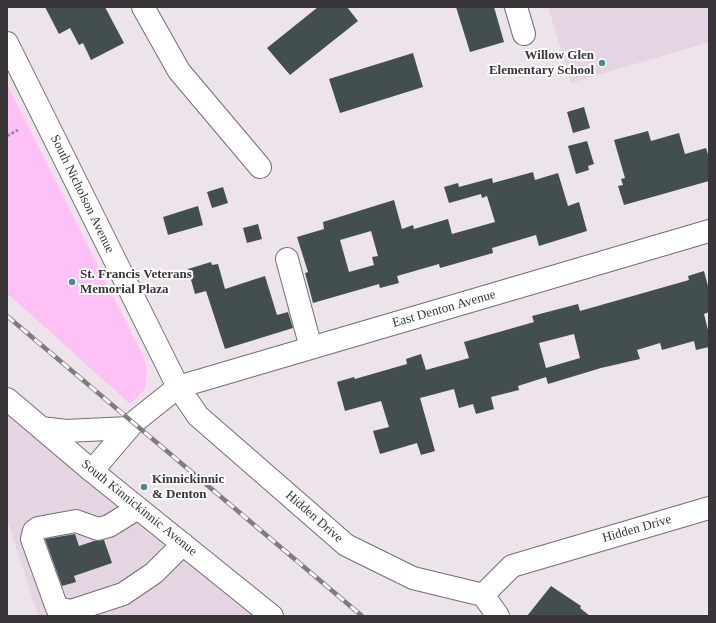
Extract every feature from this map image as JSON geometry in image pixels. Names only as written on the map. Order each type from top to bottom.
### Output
[{"type":"street","points":[[143,7],[179,70],[260,167]]},
{"type":"street","points":[[516,7],[524,34]]},
{"type":"street","name":"South Nicholson Avenue","points":[[8,48],[178,387]]},
{"type":"street","name":"East Denton Avenue","points":[[178,387],[709,231]]},
{"type":"street","points":[[287,260],[311,348]]},
{"type":"street","points":[[92,471],[129,428],[157,403],[178,387]]},
{"type":"street","name":"Hidden Drive","points":[[178,387],[198,416],[346,545],[412,578],[483,595],[512,566],[709,508]]},
{"type":"street","name":"South Kinnickinnic Avenue","points":[[7,399],[92,471],[272,616]]},
{"type":"street","points":[[41,428],[66,431],[129,428]]},
{"type":"street","points":[[138,508],[109,526],[98,529],[76,521],[38,528],[34,531],[32,539],[57,608],[71,611],[123,594],[154,573],[183,544]]},
{"type":"street","points":[[483,595],[498,616]]},
{"type":"path","points":[[7,136],[18,130]]},
{"type":"shaded area","name":"Willow Glen Elementary School","points":[[548,7],[709,7],[709,42],[571,83]]},
{"type":"shaded area","points":[[7,84],[143,356],[147,370],[145,389],[130,404],[7,293]]},
{"type":"shaded area","points":[[7,399],[272,616],[38,616],[7,519]]},
{"type":"building","points":[[45,7],[105,7],[124,43],[91,60],[83,43],[79,45],[70,28],[59,34]]},
{"type":"building","points":[[318,7],[347,7],[358,21],[290,75],[267,48]]},
{"type":"building","points":[[456,7],[494,7],[504,42],[470,52]]},
{"type":"building","points":[[413,53],[423,87],[340,113],[329,79]]},
{"type":"building","points":[[584,107],[590,128],[573,133],[567,112]]},
{"type":"building","points":[[648,131],[651,141],[679,133],[685,154],[706,148],[709,158],[709,181],[624,205],[618,186],[623,185],[621,179],[625,178],[614,140]]},
{"type":"building","points":[[587,141],[594,164],[588,166],[589,170],[576,174],[568,146]]},
{"type":"building","points":[[533,172],[535,180],[558,173],[568,206],[579,202],[587,231],[539,246],[536,235],[492,248],[493,253],[440,268],[439,264],[397,276],[399,283],[380,288],[379,284],[313,303],[305,273],[308,272],[297,237],[324,229],[323,222],[394,200],[402,229],[413,225],[414,229],[448,219],[452,234],[495,222],[487,196],[482,198],[481,194],[449,203],[444,187],[458,183],[459,187],[492,178],[493,183]],"holes":[[[371,231],[378,256],[372,257],[374,265],[349,272],[340,240]]]},
{"type":"building","points":[[223,187],[228,203],[212,208],[207,192]]},
{"type":"building","points":[[198,206],[203,225],[168,235],[163,217]]},
{"type":"building","points":[[258,224],[262,239],[247,243],[243,228]]},
{"type":"building","points":[[211,262],[212,265],[218,264],[225,289],[265,276],[277,315],[288,312],[293,328],[225,349],[206,291],[195,294],[188,269]]},
{"type":"building","points":[[704,271],[709,290],[709,312],[704,314],[709,334],[709,347],[696,350],[694,341],[662,350],[660,343],[637,350],[640,359],[601,368],[548,384],[546,377],[518,386],[519,390],[491,397],[494,409],[476,414],[473,404],[459,408],[454,389],[420,398],[435,451],[421,455],[417,443],[380,454],[373,431],[389,427],[381,401],[345,411],[337,382],[354,377],[355,379],[407,364],[406,359],[421,354],[426,370],[469,358],[464,342],[534,322],[532,316],[578,304],[580,311],[689,280],[688,276]],"holes":[[[574,334],[580,358],[546,368],[539,343]]]},
{"type":"building","points":[[75,534],[79,546],[94,541],[104,540],[112,563],[74,576],[76,582],[62,586],[45,539]]},
{"type":"building","points":[[551,586],[581,606],[580,608],[590,616],[527,616]]},
{"type":"railway","points":[[7,316],[362,616]]},
{"type":"place","name":"Willow Glen Elementary School","points":[[602,63]]},
{"type":"place","name":"St. Francis Veterans Memorial Plaza","points":[[72,282]]},
{"type":"place","name":"Kinnickinnic & Denton","points":[[144,487]]}]
